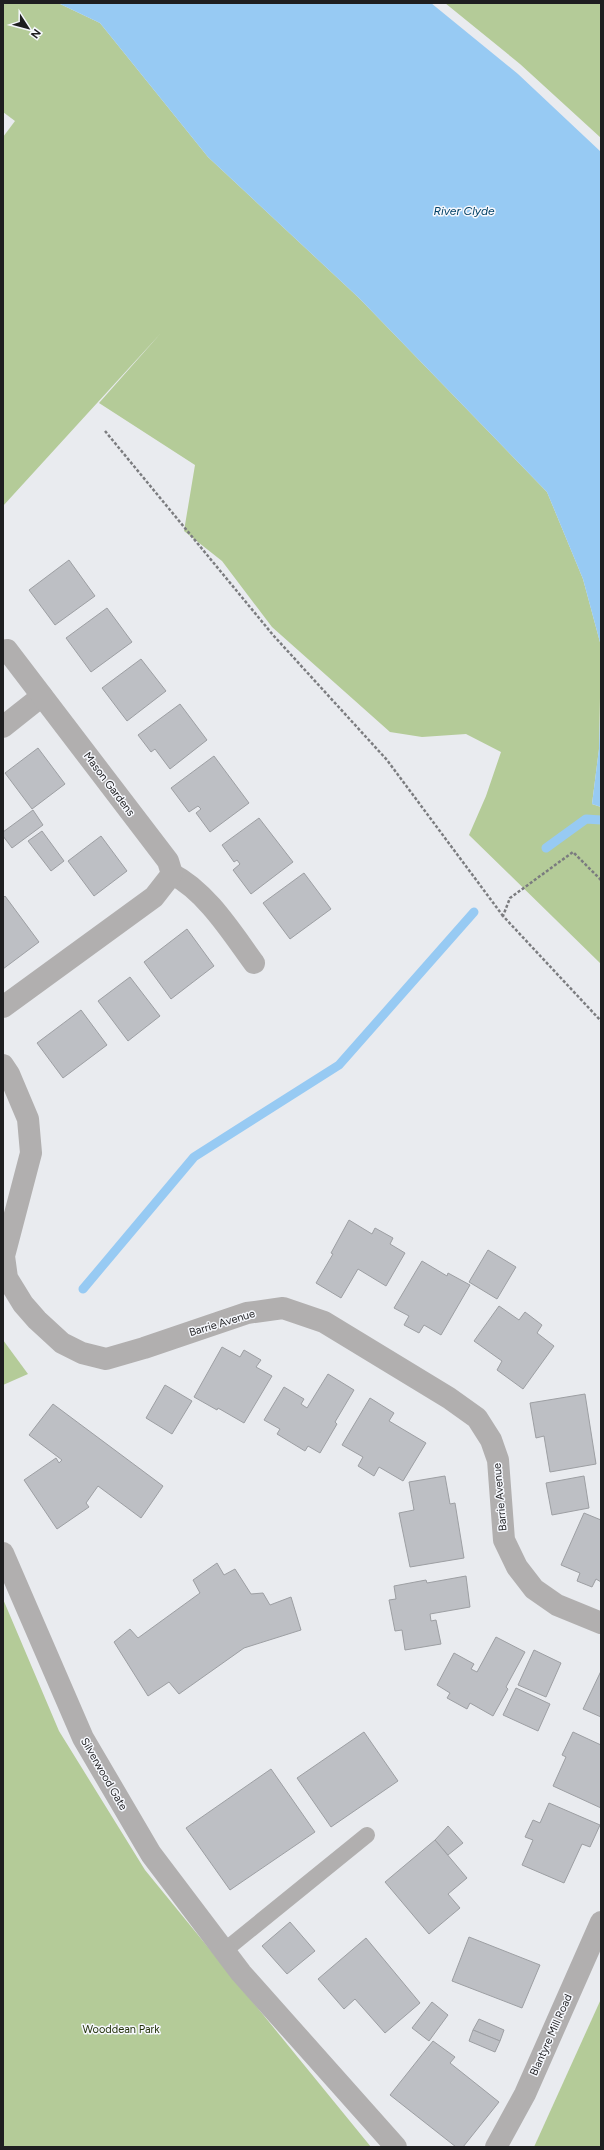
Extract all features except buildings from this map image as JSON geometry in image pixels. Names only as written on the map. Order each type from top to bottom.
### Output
[{"type":"street","name":"Mason Gardens","points":[[7,650],[168,861],[172,874]]},
{"type":"street","points":[[3,727],[42,696]]},
{"type":"street","points":[[3,1007],[154,897],[172,874],[183,879],[216,912],[254,963]]},
{"type":"street","name":"Barrie Avenue","points":[[3,1065],[9,1074],[28,1119],[31,1153],[4,1256],[7,1278],[23,1304],[62,1343],[82,1353],[106,1359],[144,1348],[247,1313],[283,1308],[324,1322],[449,1398],[477,1418],[491,1440],[498,1460],[504,1540],[517,1567],[534,1589],[557,1605],[601,1623]]},
{"type":"street","name":"Silverwood Gate","points":[[3,1553],[83,1738],[151,1854],[241,1973],[396,2147]]},
{"type":"street","name":"Blantyre Mill Road","points":[[496,2147],[525,2094],[601,1922]]},
{"type":"lane","points":[[224,1951],[368,1835]]},
{"type":"path","points":[[104,431],[274,635],[386,760],[503,916],[601,1021]]},
{"type":"path","points":[[503,916],[510,898],[573,852],[601,880]]},
{"type":"green space","points":[[3,3],[58,3],[100,23],[208,157],[359,298],[547,492],[583,579],[601,646],[599,749],[592,804],[601,807],[601,964],[469,835],[486,796],[501,752],[466,734],[422,737],[390,732],[272,627],[222,561],[184,531],[195,465],[99,403],[161,333],[3,506],[3,137],[15,121],[3,112]]},
{"type":"green space","points":[[445,3],[601,3],[601,138],[520,64]]},
{"type":"green space","points":[[3,1340],[28,1374],[3,1385]]},
{"type":"green space","name":"Wooddean Park","points":[[3,1599],[59,1731],[145,1870],[371,2147],[3,2147]]},
{"type":"green space","points":[[601,1999],[601,2147],[534,2147]]},
{"type":"water","name":"River Clyde","points":[[58,3],[431,3],[518,74],[601,152],[601,646],[583,579],[547,492],[359,298],[208,157],[100,23]]},
{"type":"water","points":[[601,687],[601,807],[592,804],[599,749]]},
{"type":"waterway","points":[[546,848],[586,819],[601,820]]},
{"type":"waterway","points":[[83,1289],[194,1157],[339,1065],[474,912]]}]
